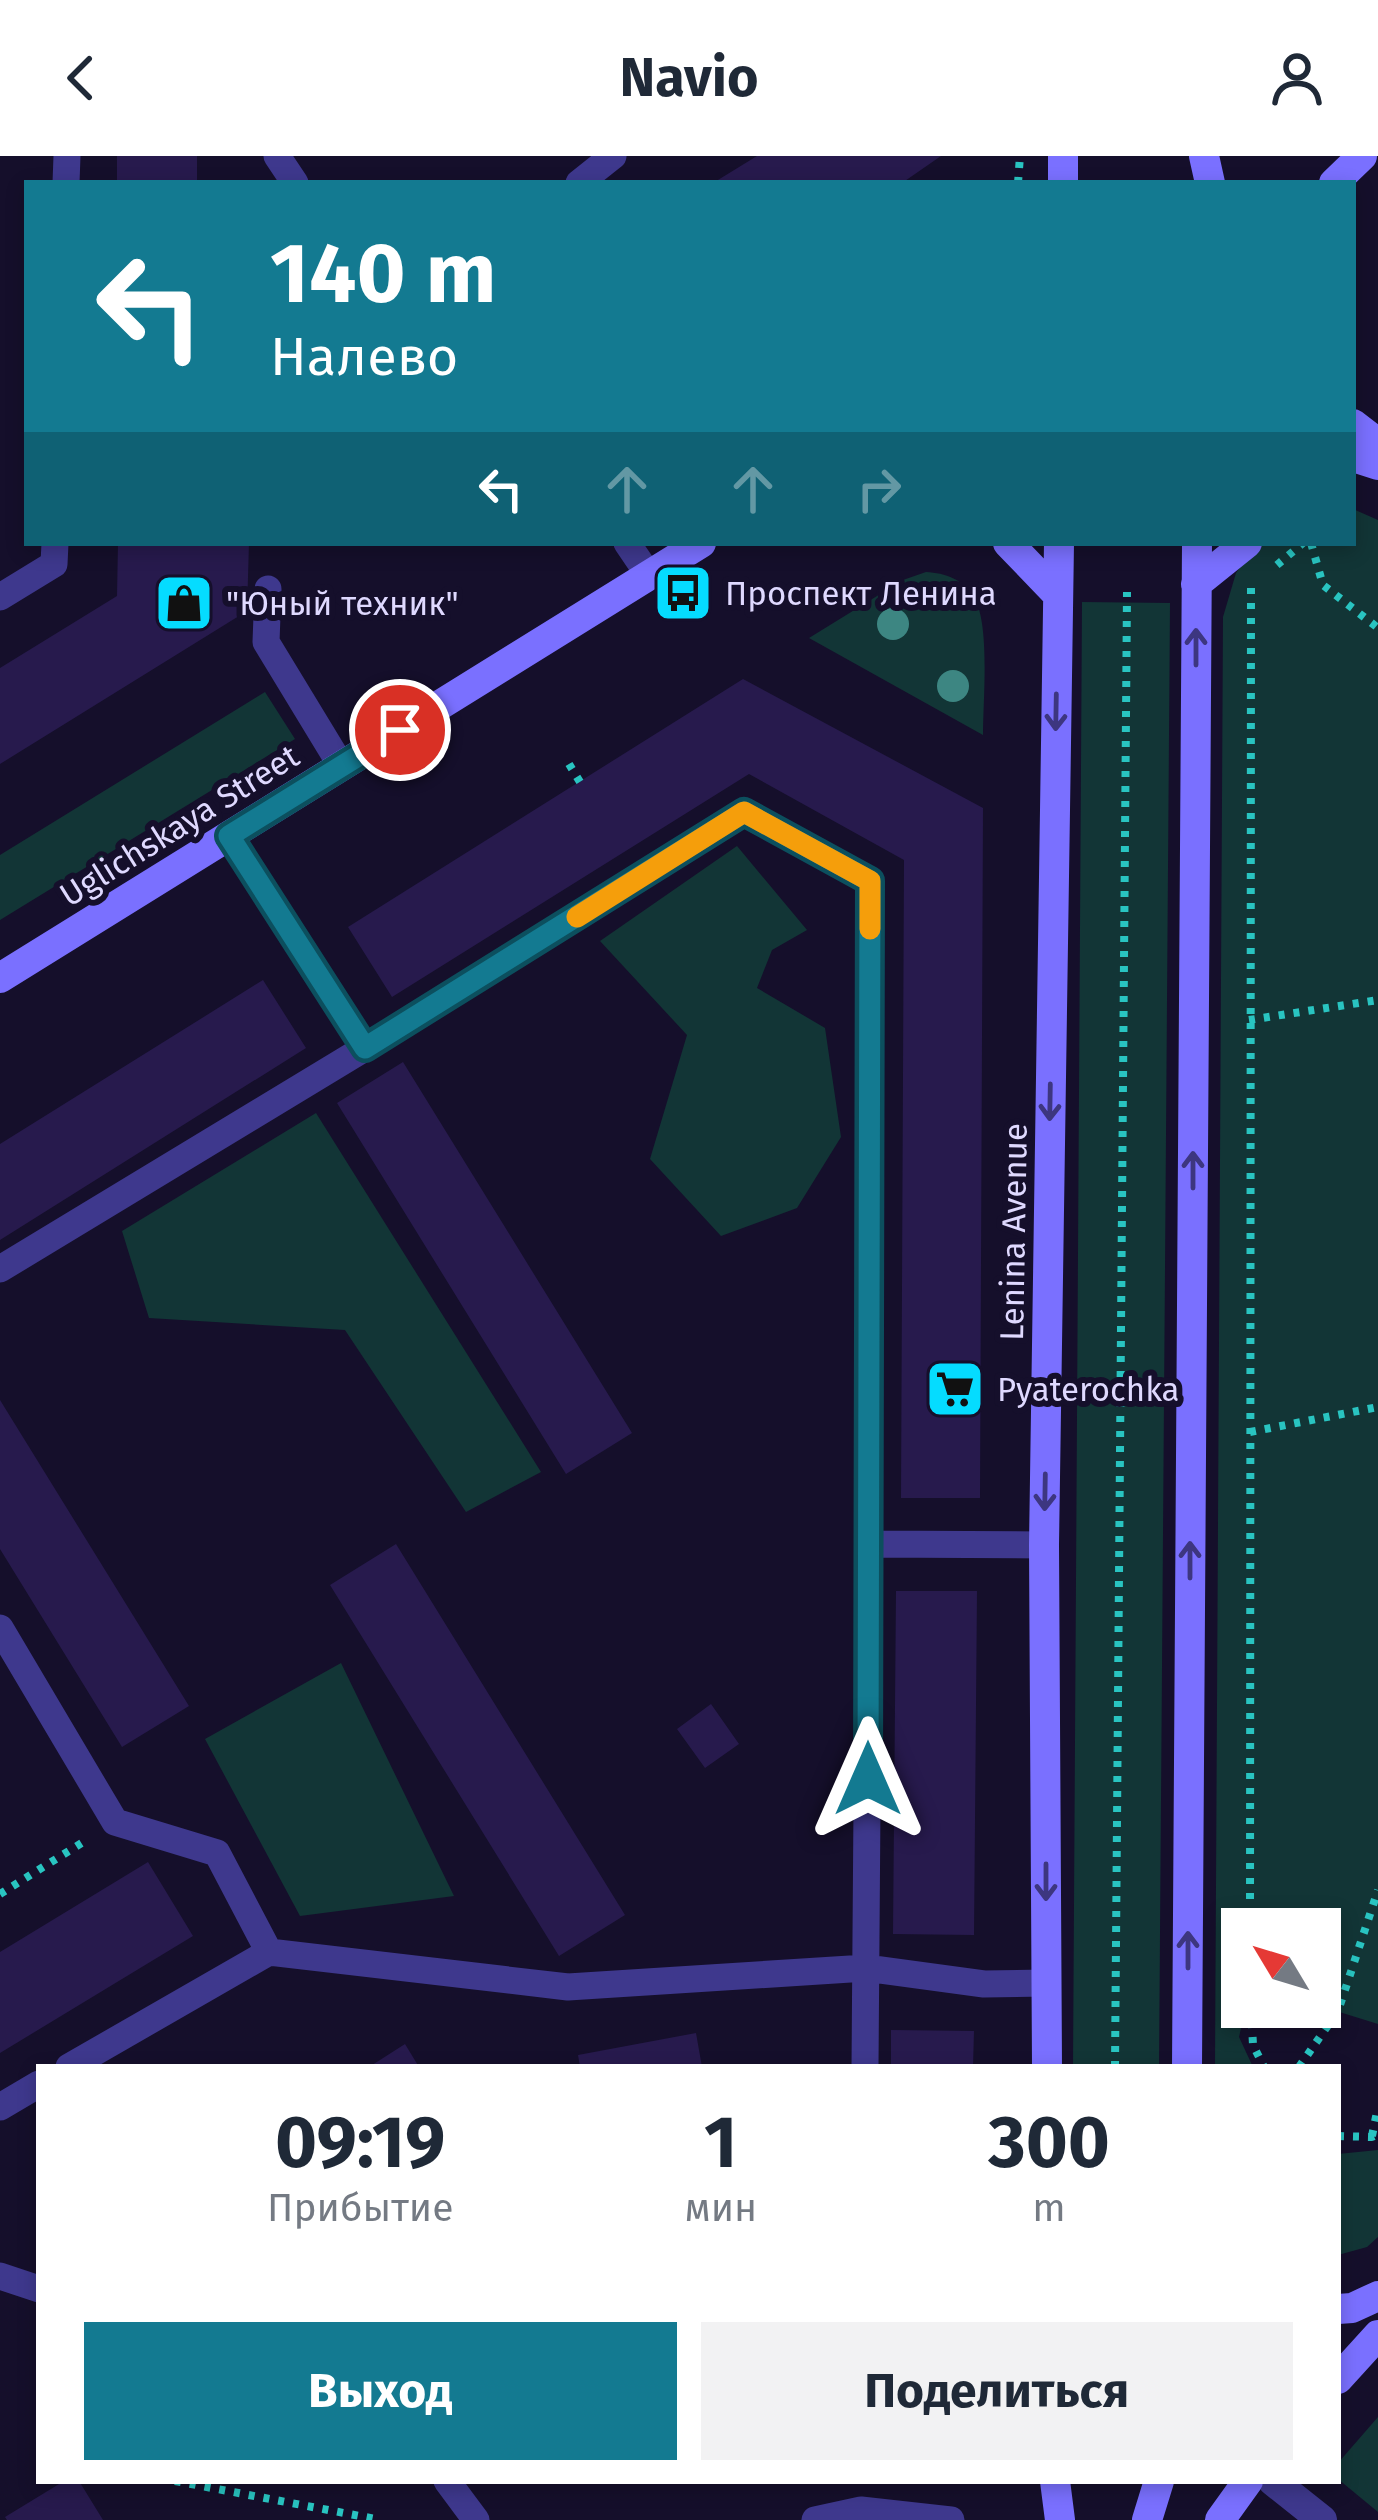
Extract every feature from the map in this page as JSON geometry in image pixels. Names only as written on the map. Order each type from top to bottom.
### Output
[{"type":"main road","points":[[1337,180],[1362,156]]},
{"type":"main road","name":"Uglichskaya Street","points":[[0,978],[696,546]]},
{"type":"main road","points":[[1011,546],[1058,595]]},
{"type":"main road","name":"Lenina Avenue","points":[[1047,2064],[1044,1545],[1059,546]]},
{"type":"main road","points":[[1187,2064],[1197,546]]},
{"type":"main road","points":[[1196,584],[1243,546]]},
{"type":"main road","points":[[1341,2309],[1378,2296]]},
{"type":"main road","points":[[1341,2376],[1378,2335]]},
{"type":"main road","points":[[1055,2484],[1060,2520]]},
{"type":"main road","points":[[1147,2520],[1158,2484]]},
{"type":"main road","points":[[1220,2520],[1246,2484]]},
{"type":"street","points":[[1277,2484],[1322,2520]]},
{"type":"lane","points":[[583,180],[613,156]]},
{"type":"lane","points":[[0,597],[54,564],[55,546]]},
{"type":"lane","points":[[629,546],[648,574]]},
{"type":"lane","points":[[268,589],[266,642],[342,766]]},
{"type":"lane","points":[[0,1269],[744,812],[870,881],[865,2064]]},
{"type":"lane","points":[[229,836],[365,1048]]},
{"type":"lane","points":[[869,1544],[1044,1545]]},
{"type":"lane","points":[[0,1628],[115,1822],[217,1853],[269,1952]]},
{"type":"lane","points":[[74,2064],[269,1952],[568,1987],[866,1968],[985,1984],[1046,1982]]},
{"type":"lane","points":[[0,2107],[36,2086]]},
{"type":"lane","points":[[0,2276],[36,2288]]},
{"type":"lane","points":[[449,2484],[476,2520]]},
{"type":"lane","points":[[861,2484],[861,2510]]},
{"type":"lane","points":[[815,2520],[861,2510],[951,2520]]},
{"type":"path","points":[[1268,572],[1303,546]]},
{"type":"path","points":[[1308,546],[1323,585],[1378,628]]},
{"type":"path","points":[[1250,1908],[1251,587]]},
{"type":"path","points":[[1115,2064],[1127,592]]},
{"type":"path","points":[[568,764],[580,782]]},
{"type":"path","points":[[1249,1019],[1378,1000]]},
{"type":"path","points":[[1250,1432],[1378,1408]]},
{"type":"path","points":[[0,1894],[115,1822]]},
{"type":"path","points":[[1301,2064],[1338,2011],[1378,1890]]},
{"type":"path","points":[[1252,2028],[1253,2045],[1262,2064]]},
{"type":"path","points":[[1341,2136],[1375,2136],[1378,2107]]},
{"type":"path","points":[[191,2484],[381,2520]]},
{"type":"green space","points":[[1356,510],[1378,520],[1378,2024],[1341,2013],[1341,1908],[1221,1908],[1221,2028],[1241,2028],[1239,2037],[1252,2064],[1215,2064],[1223,617],[1236,573],[1255,546],[1356,546]]},
{"type":"green space","points":[[926,572],[960,582],[971,592],[980,612],[983,735],[809,638],[903,580]]},
{"type":"green space","points":[[1082,602],[1170,603],[1159,2064],[1073,2064]]},
{"type":"green space","points":[[265,692],[295,739],[0,920],[0,855]]},
{"type":"green space","points":[[737,846],[807,930],[772,950],[757,988],[825,1028],[841,1137],[797,1208],[721,1236],[650,1159],[687,1035],[600,941]]},
{"type":"green space","points":[[316,1113],[541,1472],[466,1512],[345,1330],[149,1318],[122,1231]]},
{"type":"green space","points":[[341,1663],[454,1896],[300,1916],[205,1739]]},
{"type":"green space","points":[[1378,2150],[1378,2237],[1367,2247],[1341,2254],[1341,2154]]},
{"type":"green space","points":[[1378,2417],[1378,2512],[1341,2481],[1341,2460]]},
{"type":"building","points":[[117,156],[197,156],[197,180],[117,180]]},
{"type":"building","points":[[757,156],[941,156],[906,180],[718,180]]},
{"type":"building","points":[[118,546],[249,546],[247,611],[0,764],[0,668],[117,596]]},
{"type":"building","points":[[743,679],[983,808],[980,1498],[901,1498],[904,860],[749,774],[392,997],[348,927]]},
{"type":"building","points":[[263,980],[306,1048],[0,1240],[0,1144]]},
{"type":"building","points":[[403,1062],[632,1433],[566,1474],[337,1103]]},
{"type":"building","points":[[0,1400],[189,1706],[122,1747],[0,1549]]},
{"type":"building","points":[[396,1544],[625,1915],[559,1956],[330,1585]]},
{"type":"building","points":[[896,1591],[977,1591],[974,1935],[893,1934]]},
{"type":"building","points":[[711,1704],[739,1744],[705,1768],[677,1729]]},
{"type":"building","points":[[148,1862],[193,1936],[0,2053],[0,1952]]},
{"type":"building","points":[[891,2030],[974,2031],[973,2064],[891,2064]]},
{"type":"building","points":[[696,2033],[701,2064],[580,2064],[578,2055]]},
{"type":"building","points":[[405,2044],[417,2064],[374,2064]]},
{"type":"building","points":[[59,2484],[81,2484],[103,2520],[7,2520],[5,2517]]},
{"type":"slow traffic","points":[[577,917],[744,812],[870,881],[870,929]]},
{"type":"place","name":"Проспект Ленина","points":[[683,593]]},
{"type":"place","name":"\"Юный техник\"","points":[[184,603]]},
{"type":"place","name":"Pyaterochka","points":[[955,1389]]},
{"type":"route","points":[[400,730],[229,836],[365,1048],[744,812],[870,881],[868,1779]]}]
